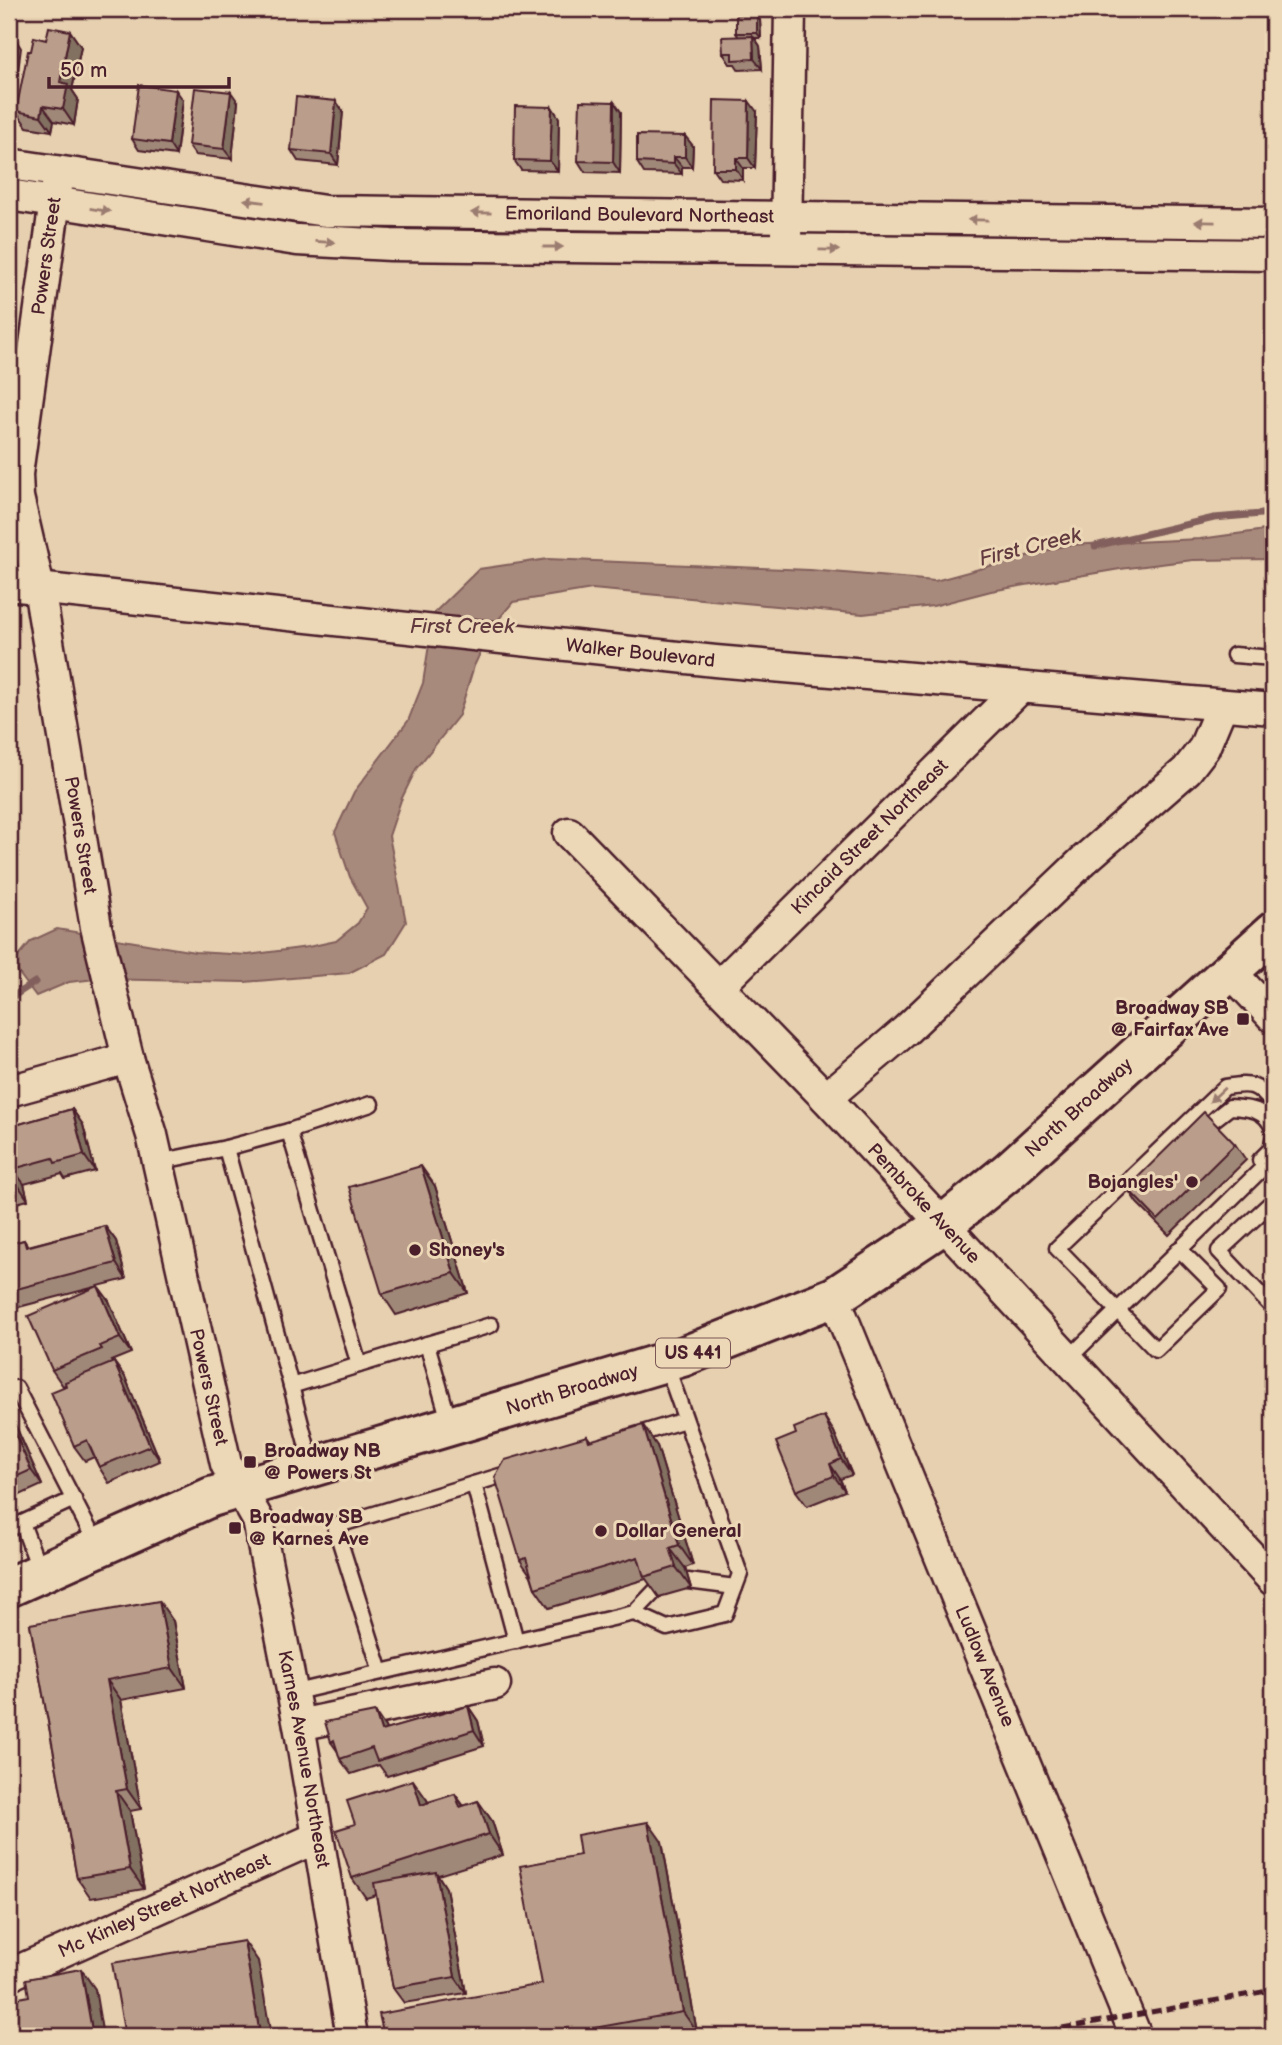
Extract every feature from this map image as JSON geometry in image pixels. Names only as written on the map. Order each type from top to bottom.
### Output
[{"type":"main road","name":"North Broadway","points":[[25,1579],[169,1513],[242,1487],[665,1362],[834,1297],[944,1224],[1009,1171],[1273,932]]},
{"type":"street","points":[[787,250],[789,9]]},
{"type":"street","name":"Emoriland Boulevard Northeast","points":[[9,163],[325,211],[1273,223]]},
{"type":"street","name":"Powers Street","points":[[59,172],[16,474],[39,588],[96,927],[109,986],[158,1162],[226,1464],[242,1487]]},
{"type":"street","points":[[9,195],[307,241],[391,245],[1273,256]]},
{"type":"street","name":"Walker Boulevard","points":[[9,585],[715,661],[1273,709]]},
{"type":"street","name":"Kincaid Street Northeast","points":[[719,986],[1019,689]]},
{"type":"street","points":[[826,1098],[905,1031],[1084,860],[1187,770],[1204,748],[1222,705]]},
{"type":"street","name":"Pembroke Avenue","points":[[569,833],[826,1098],[1273,1580]]},
{"type":"street","points":[[1230,971],[1273,1017]]},
{"type":"street","points":[[9,1091],[128,1058]]},
{"type":"street","name":"Ludlow Avenue","points":[[834,1297],[1136,2036]]},
{"type":"street","name":"Karnes Avenue Northeast","points":[[242,1487],[258,1520],[299,1725],[352,2036]]},
{"type":"street","points":[[299,1725],[495,1684]]},
{"type":"street","name":"Mc Kinley Street Northeast","points":[[9,1975],[318,1837]]},
{"type":"lane","points":[[1234,655],[1273,658]]},
{"type":"lane","points":[[1179,1249],[1219,1289],[1156,1350],[1116,1312],[1057,1248],[1225,1087],[1250,1083],[1268,1087],[1273,1104]]},
{"type":"lane","points":[[158,1162],[289,1131],[371,1104]]},
{"type":"lane","points":[[1117,1188],[1142,1185],[1216,1115],[1230,1107],[1254,1108],[1270,1121],[1273,1129]]},
{"type":"lane","points":[[289,1131],[359,1365]]},
{"type":"lane","points":[[1196,1233],[1201,1215],[1271,1149],[1273,1140]]},
{"type":"lane","points":[[226,1147],[312,1468]]},
{"type":"lane","points":[[1068,1359],[1273,1158]]},
{"type":"lane","points":[[1273,1201],[1219,1251],[1273,1308]]},
{"type":"lane","points":[[290,1387],[491,1325]]},
{"type":"lane","points":[[427,1344],[450,1426]]},
{"type":"lane","points":[[634,1613],[667,1628],[725,1614],[740,1574],[665,1362]]},
{"type":"lane","points":[[9,1391],[16,1388],[98,1546]]},
{"type":"lane","points":[[619,1440],[685,1420]]},
{"type":"lane","points":[[381,1672],[335,1526],[527,1468]]},
{"type":"lane","points":[[474,1484],[516,1641]]},
{"type":"lane","points":[[25,1579],[15,1526],[74,1499]]},
{"type":"lane","points":[[688,1581],[735,1587]]},
{"type":"lane","points":[[292,1693],[634,1613],[656,1590]]},
{"type":"water","name":"First Creek","points":[[1273,529],[1273,559],[1193,560],[1120,569],[991,591],[933,606],[863,614],[592,589],[513,602],[493,626],[474,666],[459,715],[416,769],[401,800],[389,836],[406,922],[386,954],[349,973],[245,982],[96,979],[69,982],[36,996],[12,964],[31,941],[57,929],[195,952],[248,955],[336,941],[358,923],[367,908],[350,877],[335,832],[354,792],[408,721],[423,683],[434,613],[479,569],[548,559],[810,570],[935,581],[1067,545],[1200,539]]},
{"type":"building","points":[[736,15],[757,15],[757,33],[736,33]]},
{"type":"building","points":[[49,27],[70,31],[60,82],[68,84],[63,109],[43,106],[41,116],[16,111],[28,51],[31,51],[34,37],[46,40]]},
{"type":"building","points":[[753,36],[754,59],[732,60],[732,53],[723,53],[722,37]]},
{"type":"building","points":[[9,37],[14,37],[9,74]]},
{"type":"building","points":[[139,85],[176,90],[169,144],[132,139]]},
{"type":"building","points":[[195,88],[231,92],[224,149],[188,145]]},
{"type":"building","points":[[296,97],[336,101],[331,154],[291,150]]},
{"type":"building","points":[[714,100],[749,101],[748,158],[736,158],[736,169],[713,169]]},
{"type":"building","points":[[580,101],[614,102],[613,162],[578,161]]},
{"type":"building","points":[[515,106],[552,107],[550,161],[514,160]]},
{"type":"building","points":[[637,135],[685,136],[685,157],[674,157],[674,164],[637,162]]},
{"type":"building","points":[[72,1109],[84,1155],[55,1163],[53,1158],[13,1169],[18,1185],[9,1187],[9,1127]]},
{"type":"building","points":[[1204,1112],[1235,1144],[1158,1220],[1127,1188]]},
{"type":"building","name":"Shoney's","points":[[421,1166],[454,1273],[382,1294],[349,1187]]},
{"type":"building","points":[[105,1226],[116,1263],[9,1291],[9,1244],[24,1240],[26,1247]]},
{"type":"building","points":[[98,1286],[120,1338],[100,1346],[102,1349],[52,1370],[28,1316]]},
{"type":"building","points":[[114,1362],[150,1446],[99,1467],[87,1440],[74,1446],[51,1392],[66,1386],[65,1382]]},
{"type":"building","points":[[824,1416],[841,1459],[830,1464],[834,1476],[796,1491],[776,1442],[796,1434],[794,1428]]},
{"type":"building","points":[[9,1420],[31,1470],[9,1480]]},
{"type":"building","name":"Dollar General","points":[[643,1425],[679,1545],[670,1548],[676,1567],[644,1577],[638,1557],[535,1588],[526,1558],[520,1560],[495,1477],[505,1460],[587,1436],[589,1441]]},
{"type":"building","points":[[159,1601],[172,1668],[107,1680],[127,1789],[116,1791],[130,1869],[77,1878],[30,1624]]},
{"type":"building","points":[[468,1706],[474,1730],[377,1761],[372,1748],[340,1759],[325,1722],[375,1712],[381,1731]]},
{"type":"building","points":[[413,1780],[421,1805],[455,1794],[460,1807],[478,1801],[489,1834],[352,1878],[336,1830],[355,1824],[347,1801]]},
{"type":"building","points":[[648,1822],[683,2012],[550,2036],[384,2036],[379,2014],[542,1984],[520,1866],[580,1855],[577,1835]]},
{"type":"building","points":[[436,1872],[455,1977],[393,1988],[374,1883]]},
{"type":"building","points":[[244,1941],[260,2035],[125,2036],[112,1963]]},
{"type":"building","points":[[81,1969],[93,2036],[9,2036],[9,2000],[29,1996],[26,1979]]},
{"type":"waterway","name":"First Creek","points":[[1095,546],[1214,518],[1273,513]]},
{"type":"waterway","name":"First Creek","points":[[9,999],[35,982]]},
{"type":"railway","points":[[1018,2036],[1273,1990]]},
{"type":"place","name":"Broadway SB @ Fairfax Ave","points":[[1243,1019]]},
{"type":"place","name":"Bojangles'","points":[[1192,1182]]},
{"type":"place","name":"Shoney's","points":[[415,1250]]},
{"type":"place","name":"Broadway NB @ Powers St","points":[[250,1462]]},
{"type":"place","name":"Broadway SB @ Karnes Ave","points":[[235,1528]]},
{"type":"place","name":"Dollar General","points":[[601,1531]]}]
